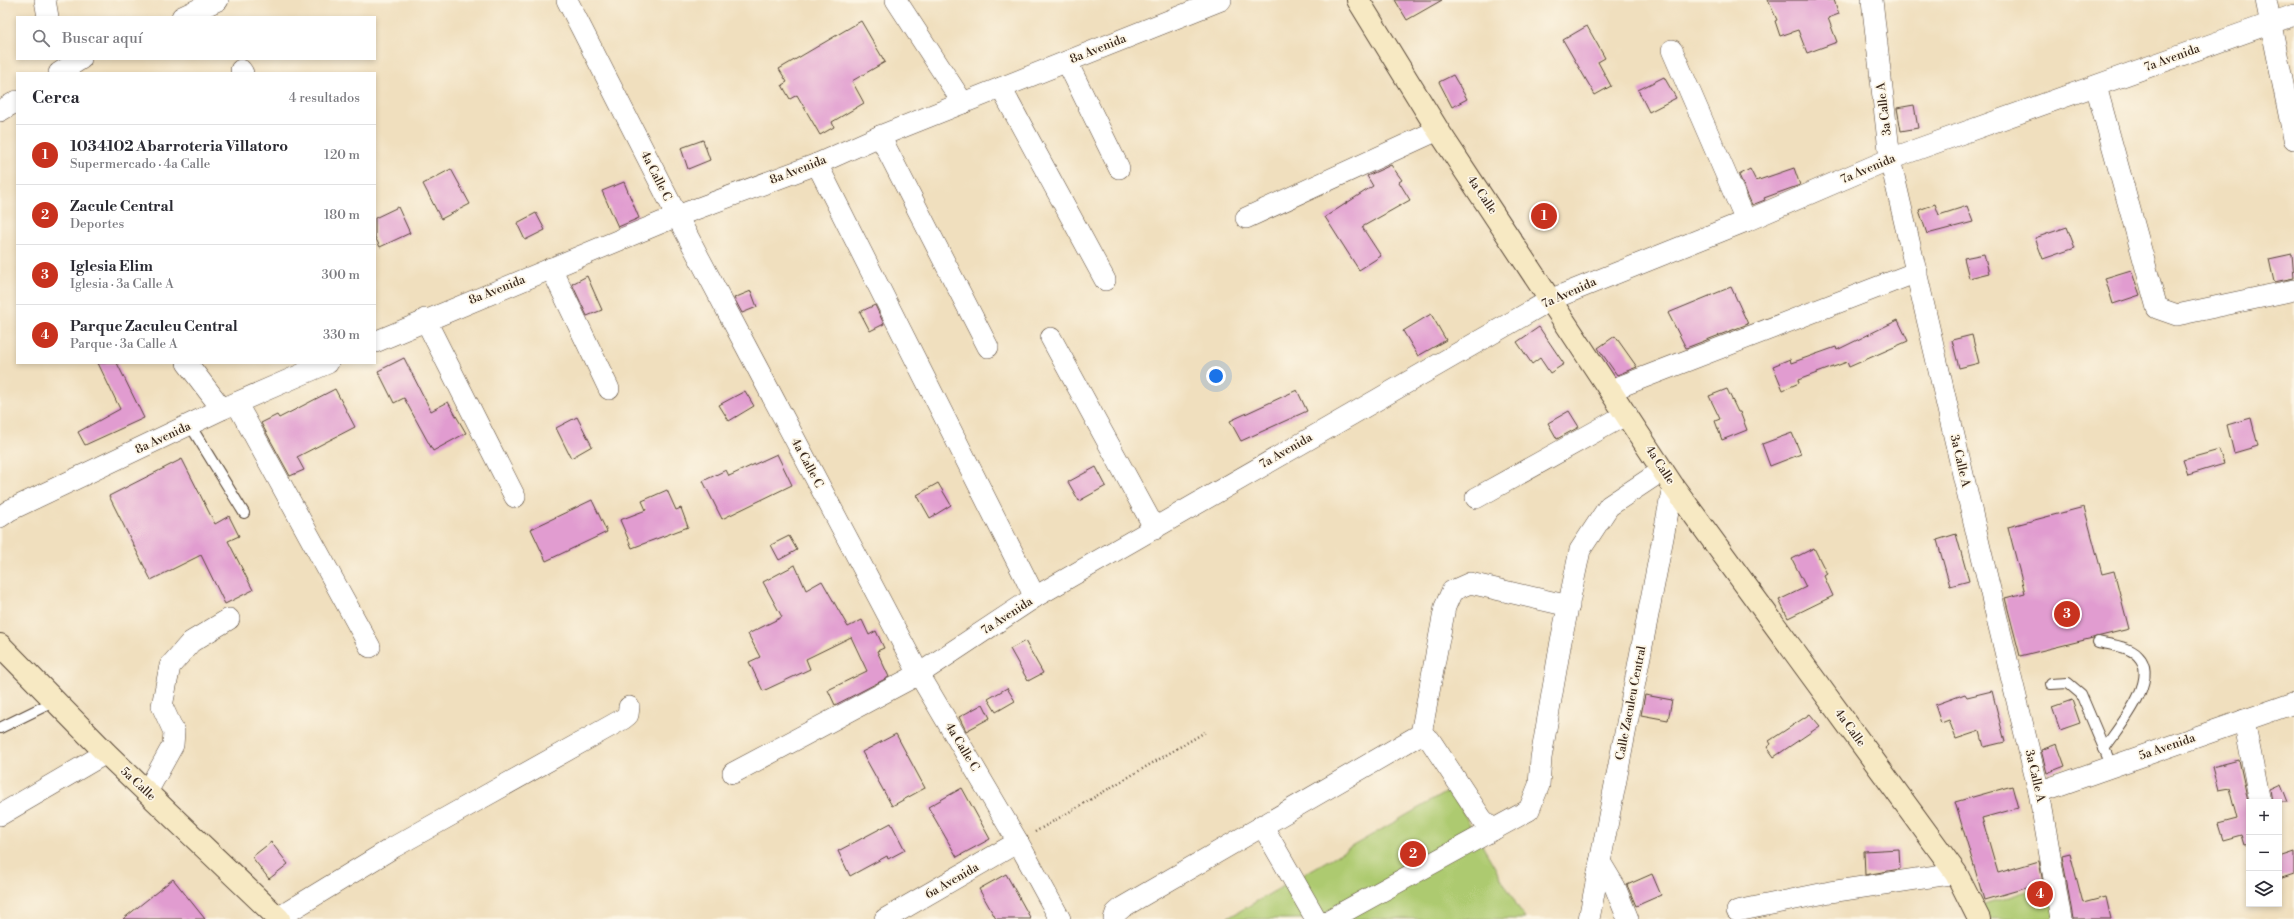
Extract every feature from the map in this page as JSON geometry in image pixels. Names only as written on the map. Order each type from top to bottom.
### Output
[{"type":"street","points":[[45,0],[48,16]]},
{"type":"street","points":[[184,16],[218,0]]},
{"type":"street","name":"4a Calle C","points":[[566,0],[677,216],[919,674],[1018,842],[1060,919]]},
{"type":"street","points":[[896,0],[964,103]]},
{"type":"street","name":"8a Avenida","points":[[376,342],[424,320],[677,216],[817,164],[880,136],[1221,0]]},
{"type":"street","name":"4a Calle","points":[[1358,0],[1438,130],[1552,299],[1668,478],[1956,873],[1979,919]]},
{"type":"street","name":"3a Calle A","points":[[1872,0],[1890,159],[1980,548],[2039,792],[2061,919]]},
{"type":"street","points":[[2266,0],[2293,127]]},
{"type":"street","name":"7a Avenida","points":[[733,773],[919,674],[1035,597],[1155,529],[1292,447],[1552,299],[1746,221],[1890,159],[2271,22],[2294,16]]},
{"type":"street","points":[[1672,50],[1746,221]]},
{"type":"street","points":[[47,72],[50,60]]},
{"type":"street","points":[[61,72],[79,60]]},
{"type":"street","points":[[1067,62],[1119,168]]},
{"type":"street","points":[[2096,86],[2157,308],[2177,315],[2294,290]]},
{"type":"street","points":[[1001,88],[1105,280]]},
{"type":"street","points":[[0,111],[16,102]]},
{"type":"street","points":[[1246,218],[1438,130]]},
{"type":"street","points":[[880,136],[988,347]]},
{"type":"street","points":[[817,164],[1035,597]]},
{"type":"street","points":[[551,268],[609,390]]},
{"type":"street","points":[[1611,390],[1917,272]]},
{"type":"street","points":[[424,320],[515,497]]},
{"type":"street","points":[[1051,338],[1155,529]]},
{"type":"street","points":[[188,364],[230,407],[370,647]]},
{"type":"street","name":"8a Avenida","points":[[0,517],[10,510],[190,425],[326,364]]},
{"type":"street","points":[[1476,498],[1627,414]]},
{"type":"street","points":[[1331,919],[1529,810],[1539,786],[1542,758],[1561,641],[1580,550],[1609,506],[1668,478]]},
{"type":"street","name":"Calle Zaculeu Central","points":[[1589,919],[1668,478]]},
{"type":"street","points":[[1114,919],[1116,912],[1123,907],[1421,734],[1446,607],[1452,591],[1470,583],[1569,606]]},
{"type":"street","points":[[147,792],[173,745],[174,732],[162,706],[170,666],[191,642],[230,619]]},
{"type":"street","name":"5a Calle","points":[[0,645],[106,753],[278,919]]},
{"type":"street","name":"5a Avenida","points":[[2039,792],[2108,758],[2244,720],[2294,703]]},
{"type":"street","points":[[278,919],[394,847],[623,719],[628,715],[629,707]]},
{"type":"street","points":[[2244,720],[2259,799]]},
{"type":"street","points":[[1421,734],[1430,740],[1482,819],[1493,830]]},
{"type":"street","points":[[0,815],[106,753]]},
{"type":"street","points":[[1262,825],[1316,919]]},
{"type":"street","name":"6a Avenida","points":[[885,919],[1018,842]]},
{"type":"street","points":[[1600,862],[1615,887],[1628,919]]},
{"type":"street","points":[[1737,911],[1830,892],[1956,873]]},
{"type":"lane","points":[[190,425],[244,513]]},
{"type":"lane","points":[[2098,642],[2128,650],[2138,656],[2146,668],[2143,691],[2108,758]]},
{"type":"lane","points":[[2051,684],[2068,683],[2081,694],[2108,758]]},
{"type":"lane","points":[[0,728],[55,701]]},
{"type":"path","points":[[1018,842],[1207,731]]},
{"type":"green space","points":[[1450,790],[1525,919],[1226,919]]},
{"type":"green space","points":[[2058,881],[2065,919],[1989,919],[1981,906]]},
{"type":"building","points":[[1395,0],[1442,0],[1407,20]]},
{"type":"building","points":[[1768,0],[1834,0],[1839,14],[1828,18],[1837,42],[1807,53],[1798,30],[1780,36],[1775,21],[1777,20]]},
{"type":"building","points":[[861,21],[885,62],[852,81],[864,103],[832,122],[834,127],[820,135],[797,95],[790,99],[782,85],[787,82],[779,69]]},
{"type":"building","points":[[1587,26],[1605,58],[1598,62],[1611,86],[1595,95],[1563,40]]},
{"type":"building","points":[[1453,75],[1467,99],[1452,107],[1439,82]]},
{"type":"building","points":[[1664,77],[1676,98],[1649,112],[1638,90]]},
{"type":"building","points":[[1914,105],[1918,128],[1901,131],[1897,108]]},
{"type":"building","points":[[703,140],[710,160],[688,169],[681,148]]},
{"type":"building","points":[[1391,165],[1402,180],[1399,182],[1410,200],[1362,227],[1381,256],[1359,270],[1325,217],[1373,186],[1367,176]]},
{"type":"building","points":[[1794,168],[1800,185],[1764,198],[1765,200],[1752,205],[1739,175],[1750,169],[1756,181]]},
{"type":"building","points":[[451,169],[470,204],[441,219],[423,184]]},
{"type":"building","points":[[624,182],[639,218],[618,227],[602,191]]},
{"type":"building","points":[[1935,204],[1939,215],[1967,206],[1973,222],[1927,234],[1919,210]]},
{"type":"building","points":[[398,207],[410,233],[380,247],[376,239],[376,218]]},
{"type":"building","points":[[536,213],[545,230],[525,240],[517,223]]},
{"type":"building","points":[[2067,227],[2075,248],[2043,259],[2035,238]]},
{"type":"building","points":[[1984,254],[1989,273],[1969,278],[1964,258]]},
{"type":"building","points":[[2292,254],[2294,278],[2274,282],[2269,259]]},
{"type":"building","points":[[2131,270],[2140,295],[2113,304],[2105,278]]},
{"type":"building","points":[[587,276],[602,310],[587,316],[572,284]]},
{"type":"building","points":[[1731,287],[1748,324],[1686,348],[1668,313]]},
{"type":"building","points":[[751,291],[757,307],[742,313],[734,298]]},
{"type":"building","points":[[875,305],[884,324],[870,331],[860,312]]},
{"type":"building","points":[[1431,314],[1446,340],[1418,356],[1403,331]]},
{"type":"building","points":[[1898,320],[1908,341],[1849,367],[1847,362],[1798,380],[1799,383],[1783,390],[1773,366],[1790,359],[1791,363],[1836,347],[1837,350]]},
{"type":"building","points":[[1539,327],[1564,364],[1550,373],[1540,358],[1532,364],[1517,342]]},
{"type":"building","points":[[1972,335],[1979,363],[1959,368],[1952,340]]},
{"type":"building","points":[[1615,336],[1637,367],[1617,375],[1598,348]]},
{"type":"building","points":[[404,358],[431,411],[448,402],[466,433],[433,451],[404,398],[394,403],[378,371]]},
{"type":"building","points":[[98,364],[117,364],[144,418],[85,445],[78,432],[120,409]]},
{"type":"building","points":[[335,389],[355,427],[297,457],[304,470],[290,476],[261,423],[277,415],[279,418]]},
{"type":"building","points":[[1727,389],[1738,412],[1740,412],[1747,430],[1722,440],[1715,421],[1720,419],[1709,396]]},
{"type":"building","points":[[1297,390],[1307,411],[1241,441],[1230,421]]},
{"type":"building","points":[[745,391],[754,406],[729,421],[719,405]]},
{"type":"building","points":[[1569,411],[1579,427],[1557,439],[1548,423]]},
{"type":"building","points":[[577,417],[592,446],[571,458],[556,428]]},
{"type":"building","points":[[2251,418],[2258,446],[2234,453],[2227,425]]},
{"type":"building","points":[[1792,433],[1801,454],[1770,466],[1762,444]]},
{"type":"building","points":[[2219,450],[2224,464],[2188,475],[2183,460]]},
{"type":"building","points":[[777,454],[792,485],[722,519],[703,481],[726,470],[729,476]]},
{"type":"building","points":[[182,459],[215,524],[229,516],[239,536],[228,541],[253,590],[225,604],[201,555],[151,580],[109,496]]},
{"type":"building","points":[[1096,467],[1106,486],[1079,501],[1068,482]]},
{"type":"building","points":[[938,483],[951,505],[930,518],[917,495]]},
{"type":"building","points":[[667,490],[676,510],[681,508],[688,527],[632,548],[620,520],[646,510],[642,501]]},
{"type":"building","points":[[592,500],[607,532],[546,561],[531,529]]},
{"type":"building","points":[[2084,507],[2102,574],[2114,571],[2129,629],[2020,656],[2005,598],[2025,593],[2008,527]]},
{"type":"building","points":[[1956,534],[1969,581],[1950,586],[1937,540]]},
{"type":"building","points":[[789,536],[797,550],[779,560],[771,545]]},
{"type":"building","points":[[1814,548],[1827,574],[1824,576],[1833,596],[1788,618],[1779,600],[1806,587],[1792,559]]},
{"type":"building","points":[[795,565],[806,590],[822,581],[848,627],[862,620],[869,635],[876,631],[884,648],[877,651],[889,677],[835,705],[828,690],[867,671],[851,637],[806,659],[810,669],[763,691],[749,662],[760,657],[748,634],[782,617],[763,582]]},
{"type":"building","points":[[1025,641],[1043,673],[1028,681],[1010,649]]},
{"type":"building","points":[[1007,688],[1015,701],[996,712],[988,699]]},
{"type":"building","points":[[1992,691],[2005,742],[1984,747],[1980,731],[1956,739],[1949,720],[1941,723],[1935,705],[1965,694],[1967,697]]},
{"type":"building","points":[[1645,695],[1672,700],[1668,720],[1641,715]]},
{"type":"building","points":[[2072,700],[2080,723],[2060,730],[2052,707]]},
{"type":"building","points":[[983,704],[990,718],[966,731],[959,717]]},
{"type":"building","points":[[1810,714],[1820,726],[1774,757],[1767,747],[1771,744],[1769,741]]},
{"type":"building","points":[[896,734],[925,788],[892,806],[862,752]]},
{"type":"building","points":[[2057,744],[2065,766],[2047,773],[2041,750]]},
{"type":"building","points":[[2239,760],[2247,799],[2246,799],[2246,845],[2244,845],[2241,835],[2223,840],[2218,824],[2237,819],[2229,788],[2218,790],[2212,767]]},
{"type":"building","points":[[2281,784],[2288,802],[2282,802],[2282,799],[2272,799],[2270,789]]},
{"type":"building","points":[[2012,786],[2018,808],[1982,818],[1998,873],[2039,861],[2043,883],[1984,900],[1955,802]]},
{"type":"building","points":[[962,788],[990,839],[957,857],[928,807]]},
{"type":"building","points":[[891,823],[905,850],[888,859],[887,856],[850,876],[838,851]]},
{"type":"building","points":[[271,842],[288,864],[269,879],[252,857]]},
{"type":"building","points":[[1899,849],[1900,869],[1865,875],[1864,851]]},
{"type":"building","points":[[2294,852],[2294,874],[2282,878],[2282,871],[2282,856]]},
{"type":"building","points":[[2070,853],[2083,903],[2106,897],[2111,919],[2073,919],[2062,855]]},
{"type":"building","points":[[1006,874],[1031,919],[996,919],[979,889]]},
{"type":"building","points":[[1652,874],[1661,895],[1636,906],[1627,885]]},
{"type":"building","points":[[173,879],[205,919],[123,919]]},
{"type":"place","name":"1034102 Abarroteria Villatoro","points":[[1544,216]]},
{"type":"place","name":"Iglesia Elim","points":[[2067,614]]},
{"type":"place","name":"Zacule Central","points":[[1413,854]]},
{"type":"place","name":"Parque Zaculeu Central","points":[[2040,894]]}]
